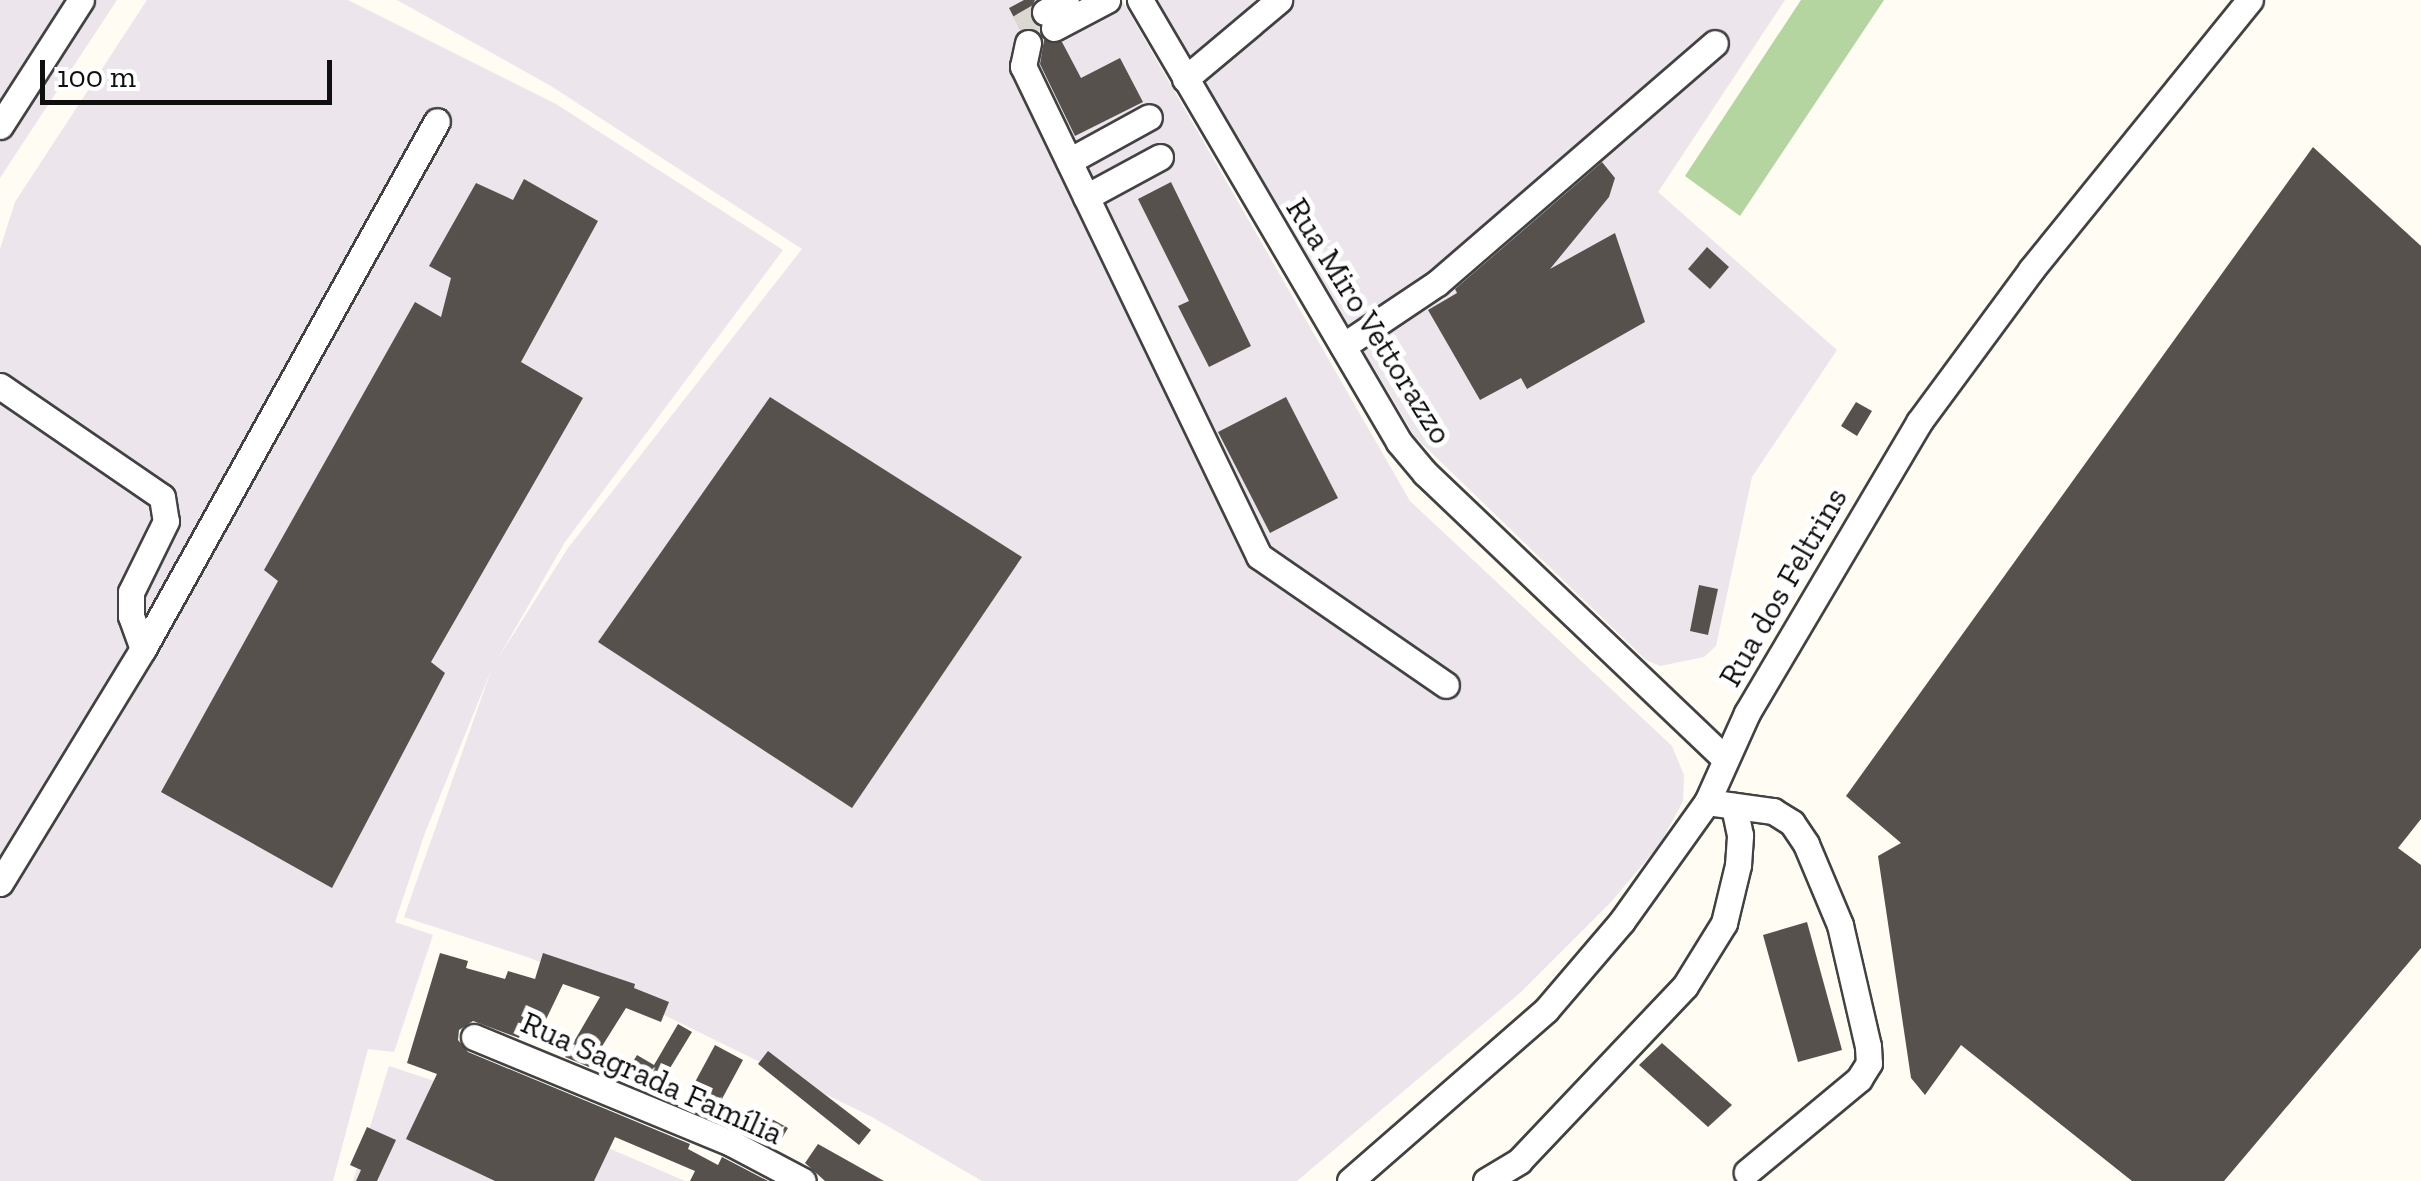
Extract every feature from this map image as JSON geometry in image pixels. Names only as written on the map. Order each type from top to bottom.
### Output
[{"type":"street","points":[[0,126],[81,0]]},
{"type":"street","points":[[1055,13],[1107,0]]},
{"type":"street","name":"Rua Miro Vettorazzo","points":[[1140,0],[1399,442],[1425,473],[1725,759]]},
{"type":"street","points":[[1186,79],[1279,0]]},
{"type":"street","name":"Rua dos Feltrins","points":[[1350,1181],[1546,1010],[1607,941],[1707,802],[1725,759],[1814,594],[1919,422],[2031,270],[2250,0]]},
{"type":"street","points":[[1028,43],[1023,66],[1259,556],[1446,685]]},
{"type":"street","points":[[1342,346],[1436,283],[1715,43]]},
{"type":"street","points":[[1069,161],[1149,117]]},
{"type":"street","points":[[0,883],[142,649],[436,121]]},
{"type":"street","points":[[1086,197],[1160,157]]},
{"type":"street","points":[[0,386],[162,497],[166,521],[130,592],[131,616],[142,649]]},
{"type":"street","points":[[1707,802],[1773,811],[1792,823],[1806,844],[1840,925],[1869,1063],[1859,1079],[1747,1172]]},
{"type":"street","points":[[1486,1181],[1519,1161],[1685,986],[1724,922],[1738,865],[1740,835],[1734,806]]},
{"type":"street","name":"Rua Sagrada Família","points":[[474,1037],[731,1143],[803,1181]]},
{"type":"shaded area","points":[[0,0],[117,0],[0,178]]},
{"type":"shaded area","points":[[147,0],[348,0],[556,104],[783,250],[565,542],[497,660],[568,548],[802,249],[551,86],[397,0],[1122,0],[1410,501],[1672,746],[1684,775],[1683,801],[1660,844],[1611,902],[1520,993],[1297,1181],[982,1181],[872,1117],[660,1013],[530,958],[404,917],[492,668],[425,833],[395,922],[433,935],[394,1052],[368,1049],[333,1181],[0,1181],[0,249],[15,202]]},
{"type":"shaded area","points":[[1155,0],[1785,0],[1658,192],[1837,350],[1752,477],[1716,646],[1704,657],[1660,666],[1646,660],[1415,437]]},
{"type":"shaded area","points":[[389,1066],[513,1107],[685,1181],[353,1181]]},
{"type":"green space","points":[[1801,0],[1884,0],[1740,216],[1685,176]]},
{"type":"building","points":[[1024,0],[1035,0],[1029,13],[1038,31],[1020,29],[1009,8]]},
{"type":"building","points":[[1044,40],[1062,42],[1081,78],[1120,58],[1143,102],[1075,136],[1040,64]]},
{"type":"building","points":[[2313,147],[2421,246],[2421,819],[2398,848],[2421,865],[2421,948],[2224,1181],[2132,1181],[1961,1045],[1925,1095],[1911,1078],[1878,856],[1901,843],[1846,796]]},
{"type":"building","points":[[1602,162],[1615,178],[1609,197],[1550,269],[1615,233],[1645,322],[1527,389],[1521,378],[1480,400],[1428,310],[1457,293],[1455,289]]},
{"type":"building","points":[[524,179],[598,221],[521,362],[583,398],[431,662],[445,673],[332,888],[161,792],[278,581],[264,570],[415,302],[441,317],[451,278],[429,266],[476,183],[513,200]]},
{"type":"building","points":[[1171,182],[1251,346],[1209,367],[1178,306],[1189,301],[1138,199]]},
{"type":"building","points":[[1707,247],[1729,267],[1710,289],[1688,269]]},
{"type":"building","points":[[770,397],[1022,557],[852,808],[598,642]]},
{"type":"building","points":[[1286,397],[1338,498],[1270,533],[1218,432]]},
{"type":"building","points":[[1856,402],[1872,411],[1857,436],[1841,426]]},
{"type":"building","points":[[1699,585],[1718,589],[1708,635],[1690,631]]},
{"type":"building","points":[[1807,922],[1842,1050],[1798,1062],[1763,935]]},
{"type":"building","points":[[440,953],[468,961],[466,968],[505,979],[508,971],[535,979],[543,953],[635,984],[634,988],[669,1002],[661,1022],[626,1008],[589,1067],[565,1057],[600,997],[563,984],[541,1030],[524,1022],[519,1038],[473,1021],[459,1030],[458,1040],[468,1052],[690,1144],[688,1149],[718,1165],[722,1157],[768,1181],[690,1181],[695,1171],[615,1137],[594,1181],[495,1181],[406,1139],[437,1074],[407,1063]]},
{"type":"building","points":[[678,1024],[692,1032],[656,1091],[626,1073],[637,1055],[654,1065]]},
{"type":"building","points":[[1662,1043],[1732,1105],[1708,1127],[1639,1065]]},
{"type":"building","points":[[715,1045],[743,1060],[716,1110],[688,1095]]},
{"type":"building","points":[[768,1051],[871,1130],[859,1145],[758,1064]]},
{"type":"building","points":[[756,1110],[788,1128],[776,1148],[744,1132]]},
{"type":"building","points":[[367,1127],[396,1140],[377,1181],[356,1181],[361,1170],[350,1165]]},
{"type":"building","points":[[818,1144],[884,1181],[825,1181],[805,1163]]},
{"type":"tunnel","points":[[1019,27],[1045,12]]}]
